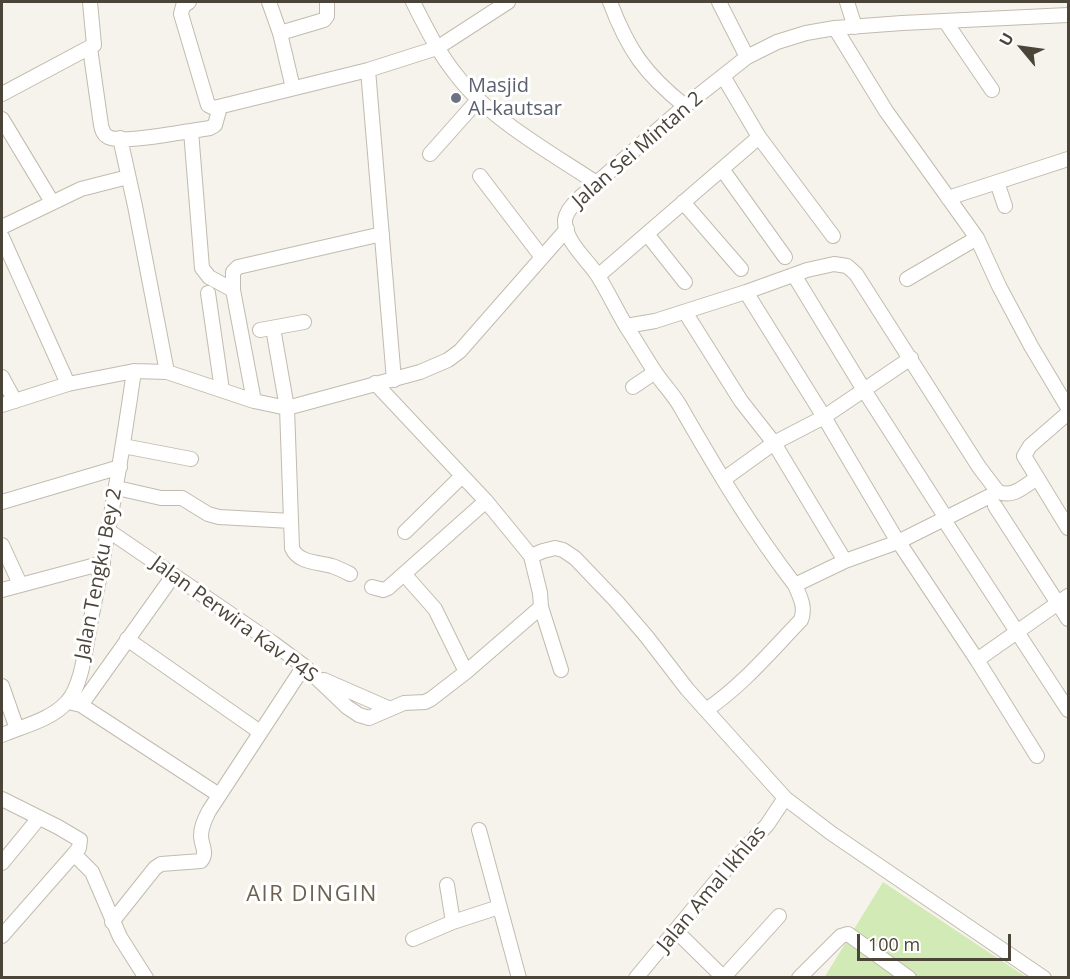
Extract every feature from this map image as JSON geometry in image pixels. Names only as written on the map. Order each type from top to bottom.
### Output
[{"type":"street","points":[[2,94],[94,45],[90,2]]},
{"type":"street","points":[[189,2],[183,6],[181,14],[208,105],[214,108],[368,70],[437,48],[508,2]]},
{"type":"street","points":[[268,2],[280,33],[293,88]]},
{"type":"street","points":[[280,33],[324,20],[327,16],[327,2]]},
{"type":"street","points":[[413,2],[437,48],[458,78],[478,100],[550,153],[598,184]]},
{"type":"street","points":[[610,2],[636,58],[650,75],[685,106]]},
{"type":"street","points":[[719,2],[747,57]]},
{"type":"street","points":[[847,2],[855,27]]},
{"type":"street","name":"Jalan Sei Mintan 2","points":[[8,403],[68,384],[134,371],[167,372],[254,401],[286,408],[375,383],[394,380],[448,360],[460,351],[541,256],[567,230],[565,219],[569,209],[685,106],[747,57],[777,42],[806,33],[835,28],[1068,15]]},
{"type":"street","points":[[945,21],[992,90]]},
{"type":"street","points":[[835,28],[885,111],[976,238],[1031,346],[1068,408]]},
{"type":"street","points":[[90,48],[103,132],[106,136],[120,138],[155,136],[215,125],[220,107]]},
{"type":"street","points":[[368,70],[394,380]]},
{"type":"street","points":[[723,76],[759,137],[833,236]]},
{"type":"street","points":[[430,154],[478,100]]},
{"type":"street","points":[[2,118],[52,202]]},
{"type":"street","points":[[191,130],[202,268],[209,277],[233,290]]},
{"type":"street","points":[[598,276],[759,137]]},
{"type":"street","points":[[120,138],[167,372]]},
{"type":"street","points":[[948,198],[1068,159]]},
{"type":"street","points":[[722,169],[785,257]]},
{"type":"street","points":[[480,176],[541,256]]},
{"type":"street","points":[[2,227],[52,202],[99,183],[128,177]]},
{"type":"street","points":[[997,182],[1005,206]]},
{"type":"street","points":[[683,202],[741,269]]},
{"type":"street","points":[[567,230],[578,251],[598,276],[655,372],[679,404],[702,447],[758,534],[795,585],[803,607],[801,620],[721,700],[706,710]]},
{"type":"street","points":[[254,401],[233,290],[233,272],[238,267],[382,234]]},
{"type":"street","points":[[647,234],[685,282]]},
{"type":"street","points":[[2,237],[68,384]]},
{"type":"street","points":[[907,279],[976,238]]},
{"type":"street","points":[[626,326],[655,321],[834,264],[847,266],[856,274],[973,459],[998,492],[1011,494],[1037,478]]},
{"type":"street","points":[[794,275],[1016,632],[1068,710]]},
{"type":"street","points":[[208,292],[222,390]]},
{"type":"street","points":[[746,292],[900,544],[1037,756]]},
{"type":"street","points":[[685,312],[741,401],[774,443],[845,561]]},
{"type":"street","points":[[304,322],[267,329],[286,408],[292,548],[294,554],[300,558],[350,574]]},
{"type":"street","points":[[724,479],[774,443],[824,417],[911,358]]},
{"type":"street","name":"Jalan Tengku Bey 2","points":[[74,703],[73,693],[80,673],[117,488],[134,371]]},
{"type":"street","points":[[633,387],[655,372]]},
{"type":"street","points":[[2,377],[8,403]]},
{"type":"street","points":[[375,383],[486,501],[531,556],[541,607],[561,670]]},
{"type":"street","points":[[1068,413],[1025,451],[1024,459],[1068,528]]},
{"type":"street","points":[[123,446],[191,459]]},
{"type":"street","points":[[2,502],[120,467]]},
{"type":"street","points":[[405,532],[462,476]]},
{"type":"street","points":[[117,488],[161,498],[182,498],[208,514],[219,517],[291,521]]},
{"type":"street","points":[[795,585],[845,561],[900,544],[947,522],[998,492]]},
{"type":"street","points":[[372,587],[383,590],[388,588],[486,501]]},
{"type":"street","points":[[995,507],[1063,600],[1068,619]]},
{"type":"street","name":"Jalan Perwira Kav P4S","points":[[109,531],[304,666],[347,707],[359,716],[369,718],[404,703],[425,702],[466,672],[541,607]]},
{"type":"street","points":[[2,545],[20,584]]},
{"type":"street","points":[[531,556],[543,550],[555,548],[575,558],[616,602],[741,751],[785,798],[831,833],[861,851],[1044,978]]},
{"type":"street","points":[[2,590],[103,563]]},
{"type":"street","points":[[404,574],[435,609],[466,672]]},
{"type":"street","points":[[2,735],[74,703],[127,639],[173,576]]},
{"type":"street","points":[[977,660],[1063,600]]},
{"type":"street","points":[[127,639],[260,732]]},
{"type":"street","points":[[112,922],[155,868],[161,864],[201,861],[204,858],[202,825],[219,795],[304,666]]},
{"type":"street","points":[[2,686],[17,729]]},
{"type":"street","points":[[74,703],[219,795]]},
{"type":"street","name":"Jalan Amal Ikhlas","points":[[636,978],[732,862],[766,825],[785,798]]},
{"type":"street","points":[[2,799],[81,840],[79,848],[2,936]]},
{"type":"street","points":[[2,863],[39,818]]},
{"type":"street","points":[[479,830],[518,977]]},
{"type":"street","points":[[74,854],[92,872],[112,922],[146,978]]},
{"type":"street","points":[[447,885],[453,922]]},
{"type":"street","points":[[413,939],[453,922],[499,907]]},
{"type":"street","points":[[676,931],[724,977],[779,916]]},
{"type":"street","points":[[799,978],[841,936],[848,934],[909,978]]},
{"type":"green space","points":[[883,882],[1026,977],[824,978]]},
{"type":"place","name":"Masjid Al-kautsar","points":[[456,98]]},
{"type":"district","name":"AIR DINGIN","points":[[312,895]]}]
